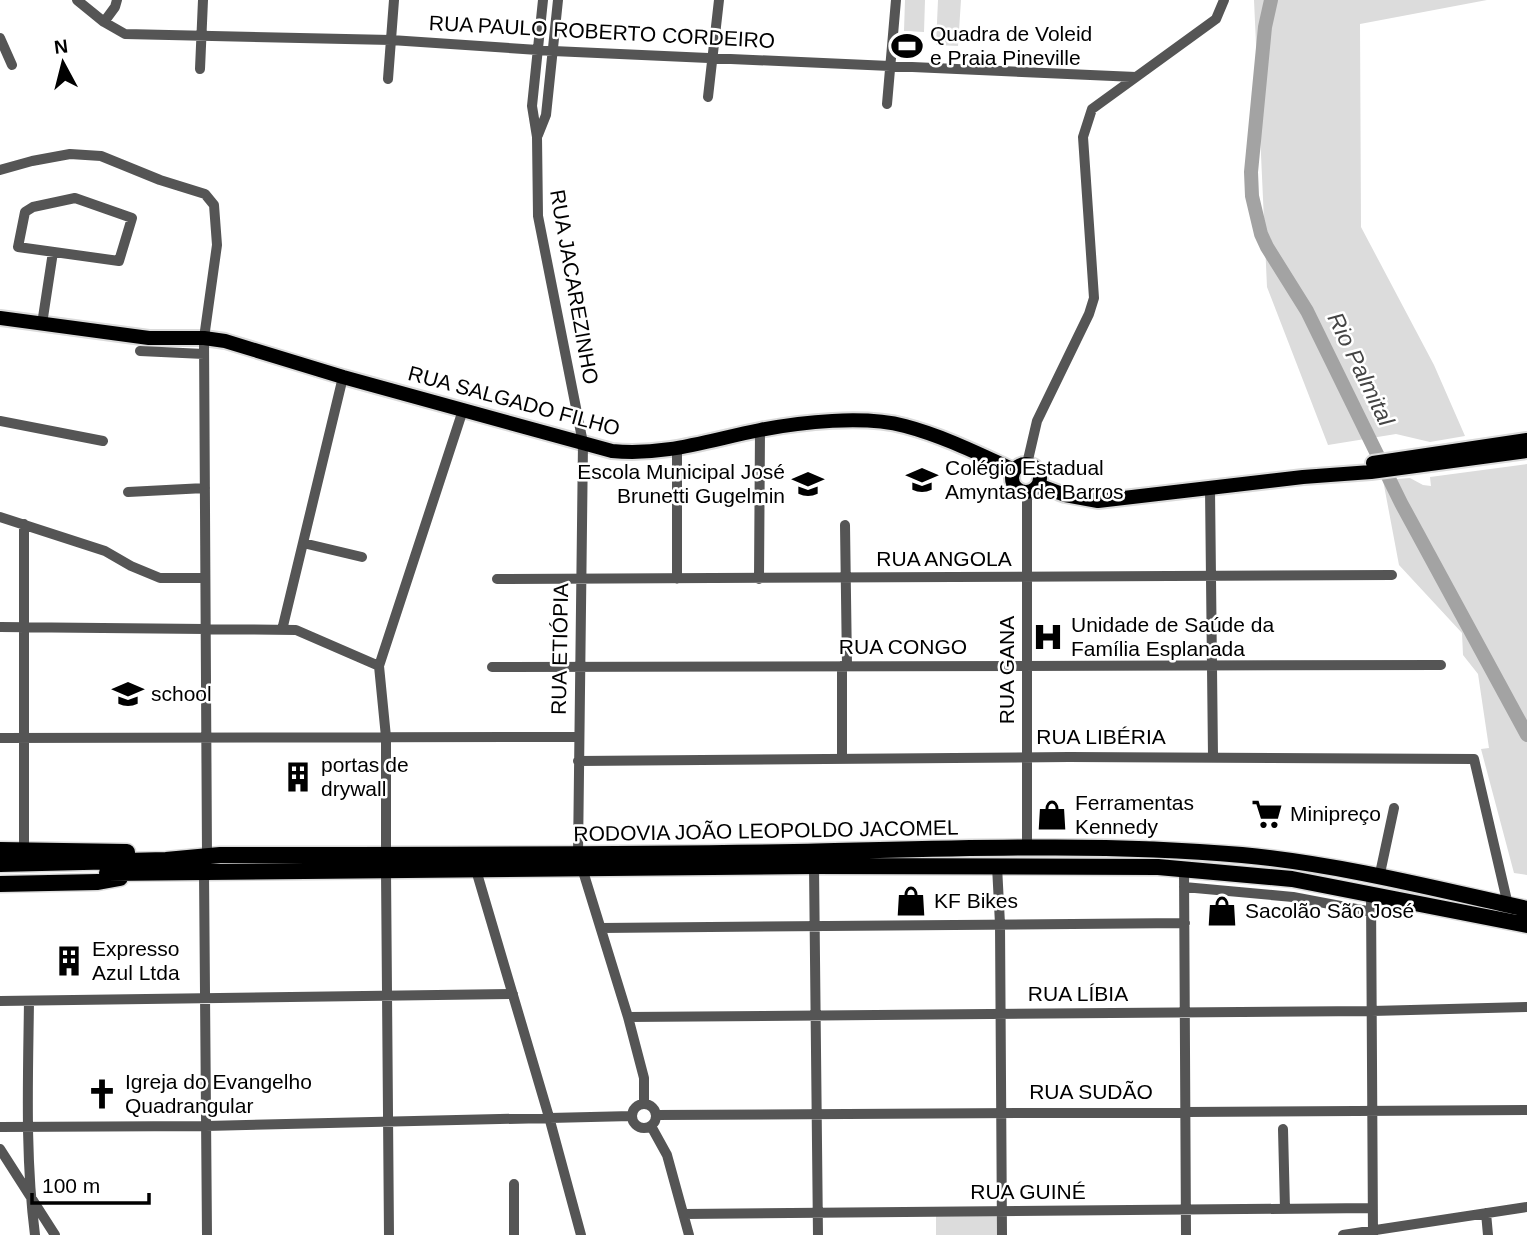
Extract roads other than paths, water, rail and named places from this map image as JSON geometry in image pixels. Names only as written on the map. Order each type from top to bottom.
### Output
[{"type":"highway","points":[[997,866],[1012,862],[1027,848]]},
{"type":"highway","name":"RODOVIA JOÃO LEOPOLDO JACOMEL","points":[[386,863],[476,870],[580,862],[1027,848],[1158,851],[1242,855],[1379,878],[1527,909]]},
{"type":"highway","points":[[0,850],[205,864]]},
{"type":"highway","name":"RODOVIA JOÃO LEOPOLDO JACOMEL","points":[[0,864],[155,861],[205,864],[580,862],[814,866],[1104,865],[1184,868],[1292,878],[1527,925]]},
{"type":"highway","name":"RODOVIA JOÃO LEOPOLDO JACOMEL","points":[[0,873],[158,873],[205,864]]},
{"type":"highway","points":[[0,884],[98,882],[158,873]]},
{"type":"main road","name":"RUA SALGADO FILHO","points":[[0,318],[149,338],[204,338],[225,341],[343,377],[612,451],[639,454],[677,449],[760,430],[821,421],[902,425],[1021,467]]},
{"type":"main road","points":[[1032,488],[1040,478],[1039,471],[1034,466],[1021,467],[1012,477],[1019,490],[1032,488],[1098,501],[1370,468],[1527,440]]},
{"type":"main road","points":[[1407,462],[1527,451]]},
{"type":"street","name":"RUA PAULO ROBERTO CORDEIRO","points":[[76,0],[104,22],[125,34],[391,40],[553,51],[1136,78]]},
{"type":"street","points":[[104,22],[117,0]]},
{"type":"street","points":[[200,69],[203,0]]},
{"type":"street","points":[[388,79],[394,0]]},
{"type":"street","name":"RUA JACAREZINHO","points":[[543,0],[532,106],[537,137],[538,216],[583,443]]},
{"type":"street","name":"RUA JACAREZINHO","points":[[537,137],[546,115],[558,0]]},
{"type":"street","points":[[708,97],[719,0]]},
{"type":"street","points":[[887,104],[896,0]]},
{"type":"street","points":[[1021,467],[1037,421],[1089,314],[1094,298],[1083,137],[1087,120],[1092,109],[1216,19],[1224,0]]},
{"type":"street","points":[[0,38],[12,65]]},
{"type":"street","points":[[0,170],[69,154],[101,156],[160,180],[205,194],[214,205],[217,245],[204,338],[207,1235]]},
{"type":"street","points":[[75,198],[132,218],[119,261],[53,252],[18,247],[25,212],[33,207],[75,198]]},
{"type":"street","points":[[42,324],[53,252]]},
{"type":"street","points":[[140,351],[204,354]]},
{"type":"street","points":[[282,630],[343,377]]},
{"type":"street","points":[[389,1235],[386,737],[379,666],[463,410]]},
{"type":"street","points":[[0,421],[103,441]]},
{"type":"street","points":[[759,579],[760,430]]},
{"type":"street","name":"RUA ETIÓPIA","points":[[583,443],[578,737],[580,862],[628,1017],[644,1078],[644,1104]]},
{"type":"street","points":[[677,449],[677,579]]},
{"type":"street","points":[[128,492],[205,488]]},
{"type":"street","name":"RUA GANA","points":[[1027,848],[1026,578],[1032,488]]},
{"type":"street","points":[[1210,489],[1213,756]]},
{"type":"street","points":[[0,517],[105,551],[160,578],[205,578]]},
{"type":"street","points":[[24,524],[24,850]]},
{"type":"street","points":[[842,758],[845,525]]},
{"type":"street","points":[[303,543],[362,556]]},
{"type":"street","name":"RUA ANGOLA","points":[[498,579],[1392,575]]},
{"type":"street","points":[[0,627],[296,630],[379,666]]},
{"type":"street","name":"RUA CONGO","points":[[492,667],[1441,665]]},
{"type":"street","points":[[0,738],[578,737]]},
{"type":"street","name":"RUA LIBÉRIA","points":[[578,761],[1213,756],[1474,759],[1508,905]]},
{"type":"street","points":[[1379,878],[1394,808]]},
{"type":"street","points":[[814,866],[818,1235]]},
{"type":"street","points":[[997,866],[1000,924],[1002,1235]]},
{"type":"street","points":[[1184,868],[1186,1235]]},
{"type":"street","points":[[476,870],[581,1235]]},
{"type":"street","points":[[1184,887],[1293,897],[1372,912]]},
{"type":"street","points":[[1371,894],[1373,1233]]},
{"type":"street","points":[[601,928],[1185,923]]},
{"type":"street","points":[[0,1001],[513,994]]},
{"type":"street","points":[[29,1001],[29,1193],[35,1235]]},
{"type":"street","name":"RUA LÍBIA","points":[[628,1017],[1372,1011],[1527,1007]]},
{"type":"street","points":[[632,1115],[636,1108],[644,1104],[651,1107],[690,1235]]},
{"type":"street","name":"RUA SUDÃO","points":[[653,1120],[817,1114],[1527,1110]]},
{"type":"street","points":[[0,1126],[206,1126],[632,1115]]},
{"type":"street","points":[[632,1115],[637,1126],[644,1128],[653,1120]]},
{"type":"street","points":[[1283,1129],[1285,1209]]},
{"type":"street","points":[[0,1149],[55,1235]]},
{"type":"street","points":[[514,1184],[514,1235]]},
{"type":"street","points":[[1343,1235],[1373,1233],[1430,1221],[1527,1207]]},
{"type":"street","name":"RUA GUINÉ","points":[[684,1214],[1372,1208]]},
{"type":"street","points":[[1486,1213],[1488,1235]]},
{"type":"street","points":[[1430,1221],[1430,1235]]},
{"type":"waterway","name":"Rio Palmital","points":[[1271,0],[1265,27],[1251,172],[1252,196],[1261,234],[1307,311],[1401,503],[1527,735]]},
{"type":"place","name":"Quadra de Voleid e Praia Pineville","points":[[907,46]]},
{"type":"place","name":"Colégio Estadual Amyntas de Barros","points":[[922,480]]},
{"type":"place","name":"Escola Municipal José Brunetti Gugelmin","points":[[808,484]]},
{"type":"place","name":"Unidade de Saúde da Família Esplanada","points":[[1048,637]]},
{"type":"place","name":"school","points":[[128,694]]},
{"type":"place","name":"portas de drywall","points":[[298,777]]},
{"type":"place","name":"Minipreço","points":[[1267,814]]},
{"type":"place","name":"Ferramentas Kennedy","points":[[1052,815]]},
{"type":"place","name":"KF Bikes","points":[[911,901]]},
{"type":"place","name":"Sacolão São José","points":[[1222,911]]},
{"type":"place","name":"Expresso Azul Ltda","points":[[69,961]]},
{"type":"place","name":"Igreja do Evangelho Quadrangular","points":[[102,1094]]}]
